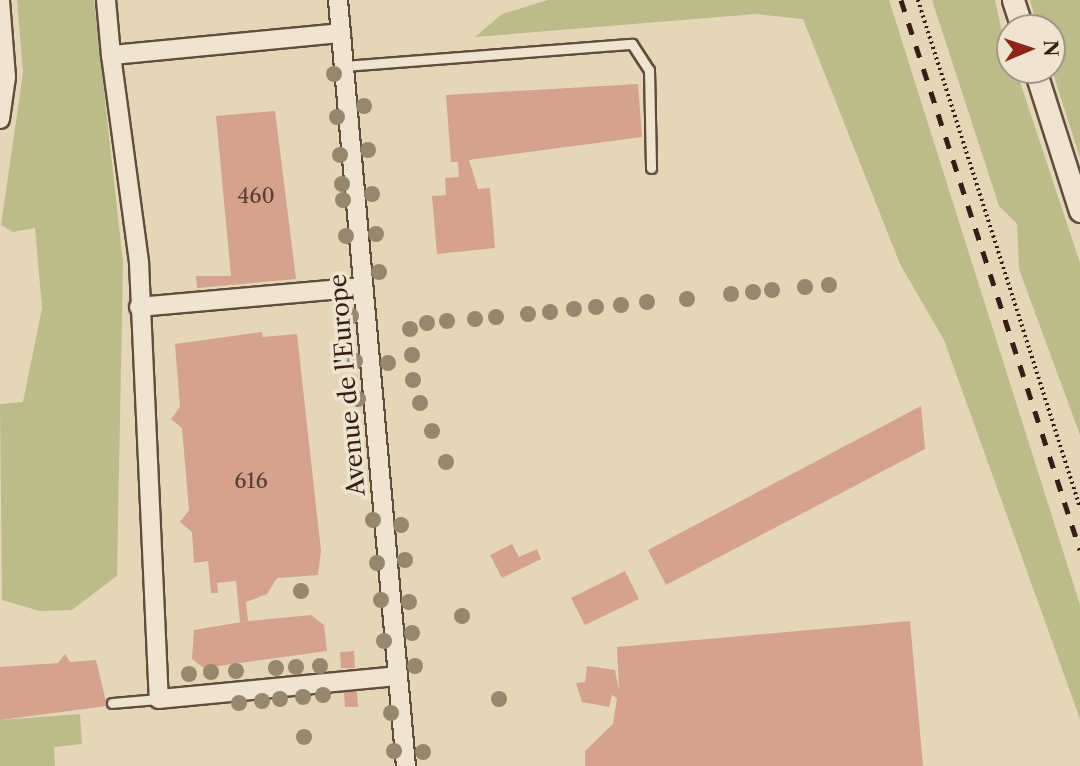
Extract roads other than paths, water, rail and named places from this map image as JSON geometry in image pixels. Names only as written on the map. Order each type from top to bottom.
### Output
[{"type":"street","points":[[0,0],[6,77],[0,119]]},
{"type":"street","points":[[106,0],[110,55],[139,262],[159,699],[398,676]]},
{"type":"street","name":"Avenue de l'Europe","points":[[338,0],[406,766]]},
{"type":"street","points":[[110,55],[341,33]]},
{"type":"street","points":[[1039,84],[1080,211]]},
{"type":"street","points":[[139,307],[363,287]]},
{"type":"lane","points":[[344,66],[632,44],[649,70],[651,168]]},
{"type":"lane","points":[[112,702],[159,699]]},
{"type":"railway","points":[[901,0],[1080,550]]}]
